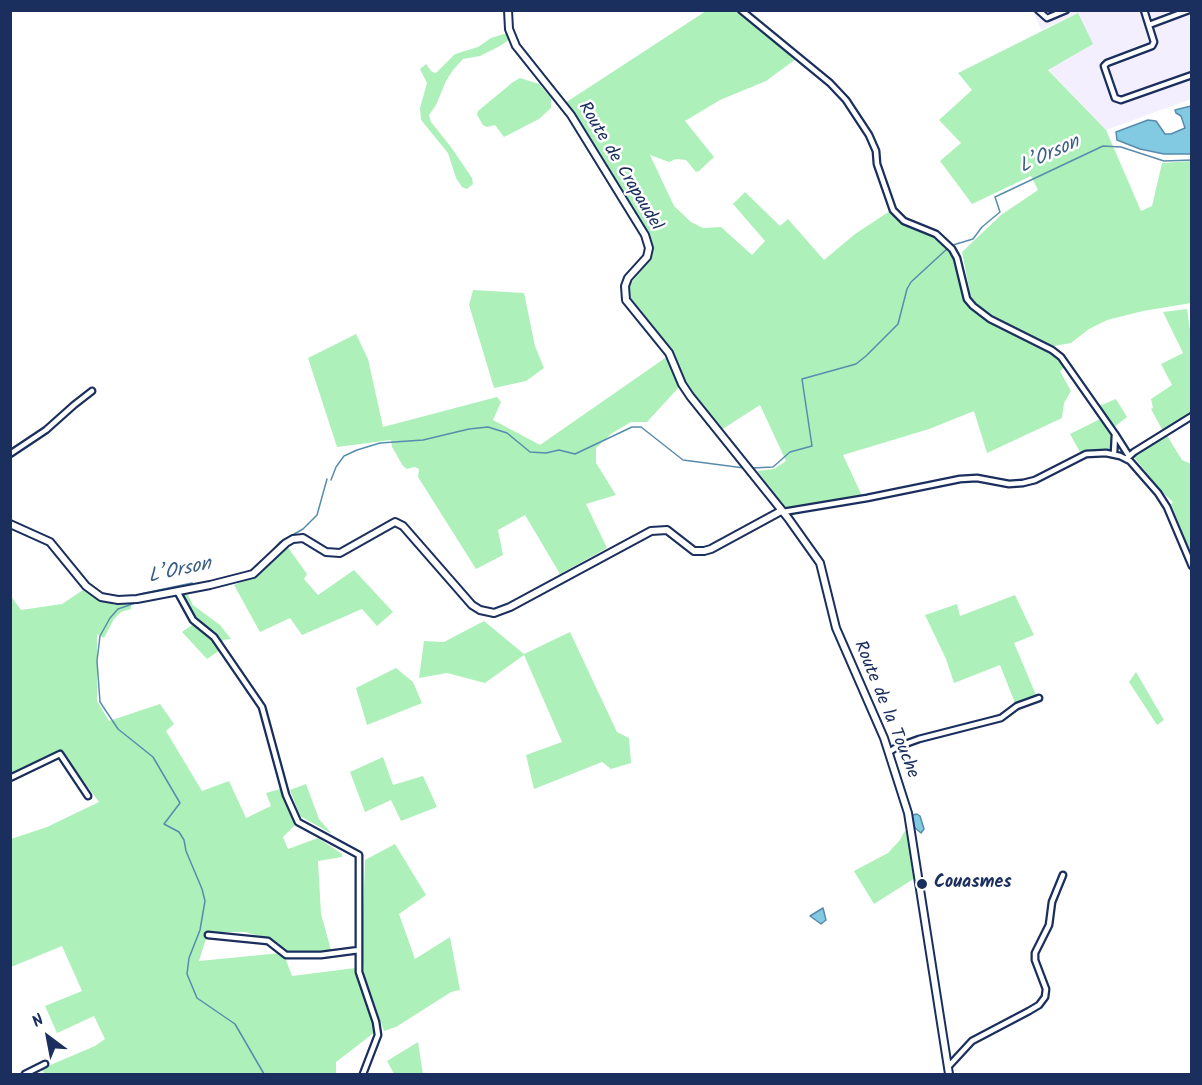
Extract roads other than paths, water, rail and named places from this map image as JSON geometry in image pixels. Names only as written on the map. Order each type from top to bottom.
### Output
[{"type":"street","name":"Route de Crapaudel","points":[[508,10],[509,29],[516,46],[571,115],[645,236],[649,248],[646,257],[628,278],[625,286],[626,300],[669,353],[682,384],[690,396],[783,512]]},
{"type":"street","points":[[741,10],[830,83],[846,100],[876,151],[877,165],[893,210],[904,220],[936,234],[947,243],[957,258],[968,299],[973,306],[990,319],[1052,350],[1061,357],[1115,434],[1127,457],[1162,497],[1191,566]]},
{"type":"street","points":[[1038,10],[1047,18],[1066,10]]},
{"type":"street","points":[[1144,10],[1154,42],[1152,46],[1104,66],[1115,98],[1121,100],[1191,75]]},
{"type":"street","points":[[1149,25],[1190,10]]},
{"type":"street","points":[[10,454],[46,430],[92,391]]},
{"type":"street","points":[[10,524],[50,542],[86,586],[101,597],[118,600],[210,585],[254,574],[285,543],[292,539],[303,538],[326,552],[340,553],[395,522],[403,526],[472,605],[480,610],[494,613],[510,607],[651,531],[667,530],[693,551],[704,551],[781,512],[876,497],[960,479],[977,478],[1002,483],[1023,483],[1035,480],[1086,454],[1099,452],[1127,457],[1191,416]]},
{"type":"street","points":[[1114,454],[1115,434]]},
{"type":"street","name":"Route de la Touche","points":[[783,512],[820,563],[836,628],[890,752],[908,813],[949,1074]]},
{"type":"street","points":[[177,591],[193,620],[214,638],[262,707],[286,795],[298,822],[359,855],[360,972],[378,1035],[363,1074]]},
{"type":"street","points":[[890,752],[919,739],[1001,718],[1017,706],[1039,698]]},
{"type":"street","points":[[10,778],[60,754],[88,796]]},
{"type":"street","points":[[948,1067],[972,1041],[1029,1011],[1045,998],[1046,989],[1035,960],[1035,952],[1049,925],[1052,902],[1064,876]]},
{"type":"street","points":[[208,935],[268,941],[286,955],[305,956],[359,950]]},
{"type":"street","points":[[25,1074],[45,1064]]},
{"type":"water","points":[[1191,106],[1191,154],[1164,154],[1140,149],[1117,140],[1116,132],[1148,120],[1156,121],[1165,134],[1185,128],[1181,116],[1175,110]]},
{"type":"water","points":[[912,815],[920,816],[924,829],[921,833],[914,827]]},
{"type":"water","points":[[823,908],[826,920],[821,924],[810,916]]},
{"type":"waterway","name":"L’Orson","points":[[953,245],[973,239],[982,227],[1000,212],[995,197],[1103,146],[1121,147],[1164,161],[1192,160]]},
{"type":"waterway","name":"L’Orson","points":[[752,468],[773,467],[790,452],[812,446],[802,379],[856,364],[866,356],[898,324],[911,282],[948,248]]},
{"type":"waterway","name":"L’Orson","points":[[331,480],[344,456],[357,450],[380,443],[423,440],[488,427],[507,433],[530,452],[546,453],[559,450],[575,454],[632,427],[641,427],[683,460],[744,468]]},
{"type":"waterway","name":"L’Orson","points":[[260,564],[280,542],[303,529],[317,515],[327,479]]},
{"type":"waterway","name":"L’Orson","points":[[242,574],[254,569]]},
{"type":"waterway","name":"L’Orson","points":[[140,596],[140,594],[192,583],[195,585],[217,580]]},
{"type":"waterway","name":"L’Orson","points":[[141,601],[118,609],[100,636],[97,661],[100,702],[118,729],[153,757],[180,803],[164,824],[179,832],[184,840],[205,901],[200,930],[189,958],[187,974],[197,998],[235,1024],[264,1074]]},
{"type":"place","name":"Couasmes","points":[[922,884]]}]
